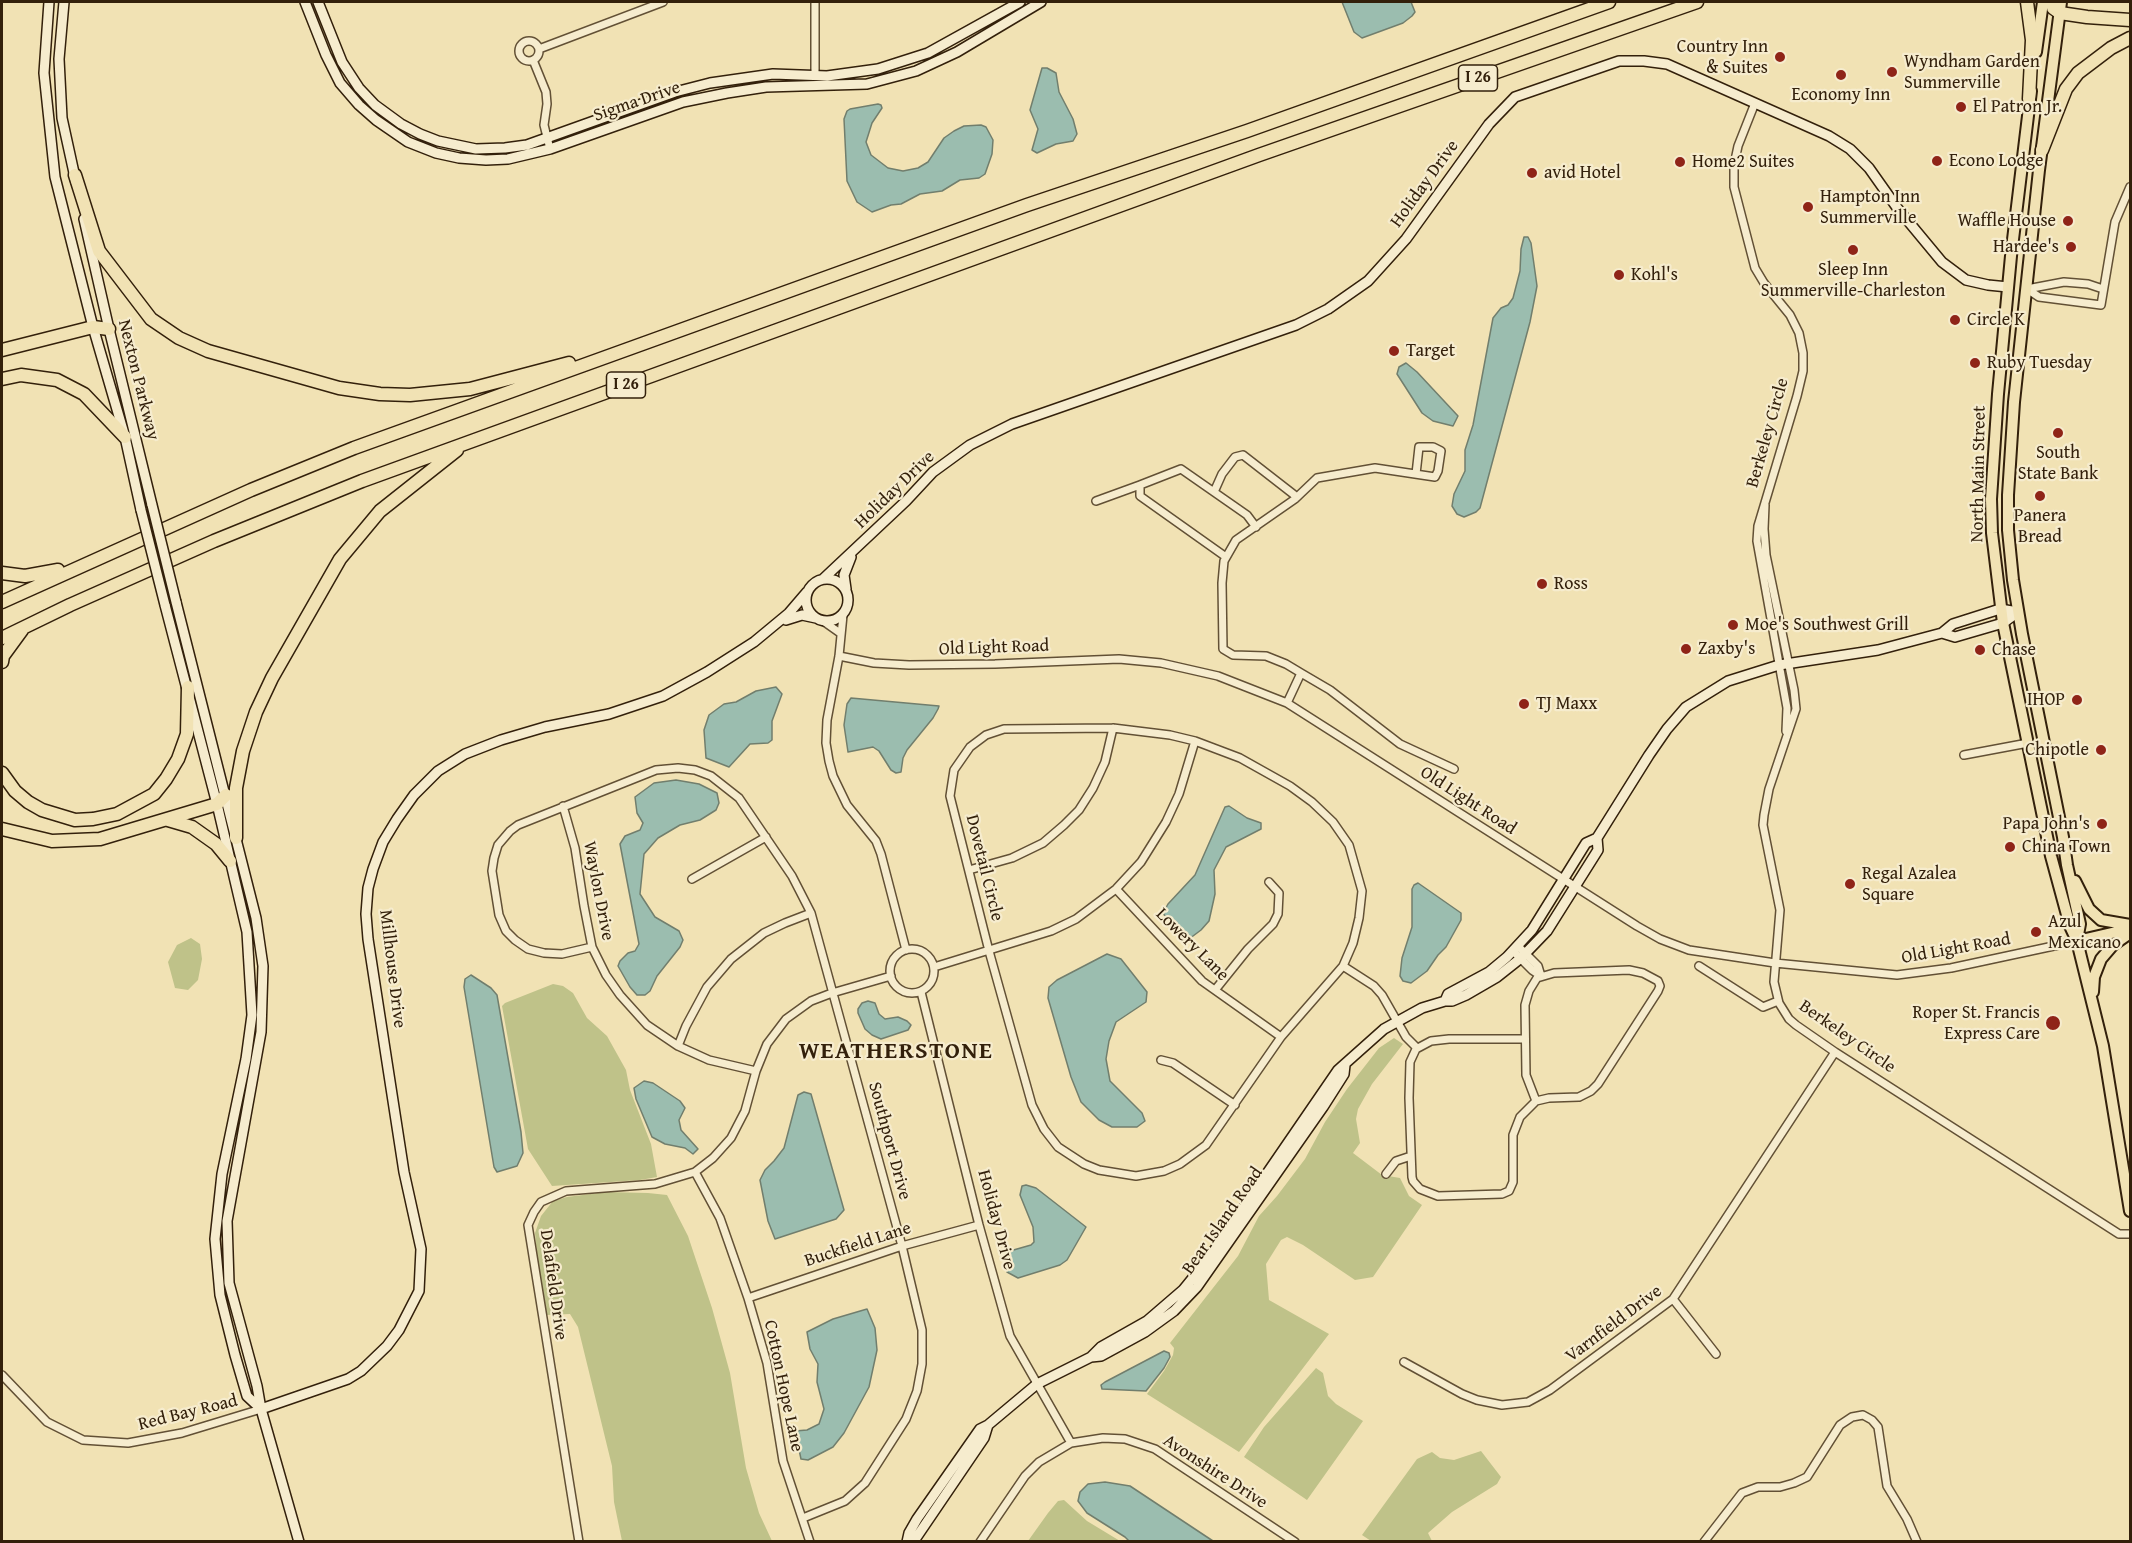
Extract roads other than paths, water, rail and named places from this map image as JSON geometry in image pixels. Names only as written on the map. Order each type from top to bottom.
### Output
[{"type":"highway","name":"I 26","points":[[2,602],[251,490],[354,448],[1027,206],[1609,2]]},
{"type":"highway","name":"I 26","points":[[2,638],[214,541],[362,481],[1259,155],[1697,2]]},
{"type":"highway","points":[[2027,2],[2032,40],[2030,99]]},
{"type":"highway","points":[[2058,5],[2087,17],[2130,20]]},
{"type":"highway","points":[[2042,150],[2066,89],[2078,73],[2111,48],[2130,38]]},
{"type":"highway","points":[[75,175],[99,251],[151,319],[179,338],[208,351],[339,388],[380,394],[410,395],[470,389],[574,362],[599,359]]},
{"type":"highway","points":[[2,350],[93,327],[109,329]]},
{"type":"highway","points":[[2,379],[21,375],[57,380],[84,394],[125,437]]},
{"type":"highway","points":[[236,838],[237,788],[243,752],[256,712],[272,678],[340,559],[380,511],[468,442]]},
{"type":"highway","points":[[2,573],[25,576],[77,567]]},
{"type":"highway","points":[[2,662],[3,656],[24,627]]},
{"type":"highway","points":[[2,773],[15,791],[28,802],[50,813],[75,820],[117,814],[154,794],[178,759],[187,734],[188,687]]},
{"type":"highway","points":[[2,829],[52,841],[100,839],[168,820],[221,799]]},
{"type":"highway","points":[[168,820],[192,827],[216,844],[230,861]]},
{"type":"main road","points":[[49,2],[44,73],[55,177],[93,327],[125,437],[165,605],[221,799],[236,838],[256,918],[262,977],[261,1032],[227,1221],[229,1283],[261,1409],[299,1542]]},
{"type":"main road","name":"Nexton Parkway","points":[[64,2],[59,59],[62,118],[109,329],[217,763],[221,799]]},
{"type":"main road","name":"Sigma Drive","points":[[305,2],[340,84],[376,120],[408,142],[436,153],[486,160],[508,159],[550,149],[683,102],[766,87],[867,84],[916,71],[957,52],[1020,2]]},
{"type":"main road","name":"Sigma Drive","points":[[318,2],[342,62],[359,88],[375,105],[401,124],[438,141],[476,148],[505,148],[527,144],[700,85],[773,74],[815,75],[878,69],[904,62],[936,48],[1012,8],[1041,2]]},
{"type":"main road","name":"North Main Street","points":[[2043,2],[2008,287],[1991,499],[1992,532],[2000,609],[2051,856],[2070,926],[2077,941],[2105,1054],[2130,1211]]},
{"type":"main road","name":"North Main Street","points":[[2058,5],[2014,402],[2008,530],[2018,612],[2080,924],[2077,941]]},
{"type":"main road","name":"Holiday Drive","points":[[823,579],[854,552],[933,472],[970,445],[1012,424],[1296,326],[1328,309],[1368,281],[1406,239],[1488,124],[1515,97],[1619,61],[1667,64],[1828,136],[1850,149],[1869,168],[1942,262],[1955,273],[1966,280],[2008,287]]},
{"type":"main road","points":[[814,86],[815,75]]},
{"type":"main road","points":[[2008,287],[2027,289]]},
{"type":"main road","name":"Holiday Drive","points":[[846,589],[844,575],[854,552]]},
{"type":"main road","points":[[778,623],[802,615],[819,619],[830,621],[843,615],[849,603],[846,589],[837,580],[817,581],[807,592],[807,607],[819,619]]},
{"type":"main road","name":"Millhouse Drive","points":[[261,1409],[348,1379],[361,1371],[387,1346],[399,1330],[419,1292],[421,1249],[404,1172],[366,914],[368,888],[373,869],[383,842],[397,819],[414,795],[438,771],[465,754],[545,727],[609,714],[663,696],[707,672],[754,642],[778,623],[807,592]]},
{"type":"main road","points":[[1564,878],[1586,843],[1597,838],[1667,729],[1686,707],[1728,681],[1784,665],[1878,650],[1942,633],[1953,624],[2000,609],[2018,612]]},
{"type":"main road","points":[[1942,633],[1955,637],[2003,623],[2018,612]]},
{"type":"main road","points":[[221,799],[230,861],[247,932],[252,1015],[246,1059],[222,1174],[215,1239],[220,1294],[235,1355],[247,1396],[261,1409]]},
{"type":"main road","points":[[1575,885],[1598,850],[1597,838]]},
{"type":"main road","points":[[2067,865],[2089,909],[2101,920],[2130,927]]},
{"type":"main road","name":"Bear Island Road","points":[[1519,952],[1564,878]]},
{"type":"main road","name":"Bear Island Road","points":[[909,1542],[916,1538],[984,1438],[988,1425],[1037,1384],[1091,1357],[1101,1347],[1146,1321],[1175,1299],[1195,1278],[1338,1070],[1384,1029],[1397,1021],[1422,1008],[1445,1001],[1452,1002],[1480,988],[1546,931],[1575,885]]},
{"type":"main road","points":[[2077,941],[2130,927]]},
{"type":"main road","points":[[2093,1004],[2094,977],[2100,960],[2113,945],[2130,933]]},
{"type":"street","points":[[538,49],[663,2]]},
{"type":"street","points":[[815,2],[815,75]]},
{"type":"street","points":[[530,41],[535,43],[538,49],[538,55],[533,60],[524,59],[520,54],[520,48],[524,43],[530,41]]},
{"type":"street","points":[[533,60],[546,92],[547,104],[543,125],[550,149]]},
{"type":"street","name":"Berkeley Circle","points":[[1755,104],[1738,146],[1734,165],[1734,187],[1755,268],[1790,315],[1799,333],[1803,371],[1758,526],[1757,541],[1784,665],[1787,708],[1785,737],[1769,789],[1763,825],[1780,910],[1774,982],[1778,1001],[1789,1019],[1835,1052],[2120,1234],[2130,1234]]},
{"type":"street","points":[[2027,289],[2038,297],[2101,305],[2115,222],[2130,187]]},
{"type":"street","points":[[2027,289],[2064,282],[2088,284],[2103,289]]},
{"type":"street","points":[[1416,474],[1419,447],[1433,447],[1441,452],[1435,477],[1376,468],[1317,478],[1297,497],[1236,540],[1224,561],[1223,649],[1233,655],[1266,656],[1301,673],[1330,690],[1400,744],[1454,770]]},
{"type":"street","points":[[1214,492],[1221,474],[1235,458],[1242,455],[1297,497]]},
{"type":"street","points":[[1096,501],[1181,470],[1247,515],[1256,527]]},
{"type":"street","points":[[1140,485],[1140,496],[1227,557]]},
{"type":"street","points":[[843,615],[839,656],[827,720],[826,743],[829,761],[833,776],[847,806],[876,841],[906,950]]},
{"type":"street","points":[[819,619],[840,633]]},
{"type":"street","name":"Old Light Road","points":[[839,656],[874,663],[909,665],[1097,659],[1161,663],[1218,676],[1287,703],[1637,926],[1673,945],[1702,953],[1897,975],[1951,968],[2077,941]]},
{"type":"street","points":[[1287,703],[1301,673]]},
{"type":"street","points":[[969,870],[1012,858],[1043,843],[1064,825],[1079,810],[1093,788],[1105,762],[1113,728]]},
{"type":"street","name":"Dovetail Circle","points":[[1113,728],[1170,735],[1195,741],[1240,758],[1290,786],[1312,802],[1333,822],[1349,846],[1362,891],[1353,943],[1343,966],[1281,1037],[1206,1145],[1172,1168],[1136,1176],[1099,1170],[1083,1164],[1058,1147],[1044,1129],[1032,1105],[989,951],[950,796],[954,770],[970,747],[986,735],[1004,729],[1113,728]]},
{"type":"street","points":[[934,967],[1051,931],[1082,914],[1116,889],[1141,862],[1166,822],[1179,794],[1195,741]]},
{"type":"street","points":[[1964,756],[2028,742]]},
{"type":"street","name":"Southport Drive","points":[[592,947],[562,954],[544,953],[528,949],[506,931],[499,915],[492,871],[498,845],[518,825],[656,770],[678,768],[695,770],[711,776],[732,791],[792,876],[811,913],[902,1246],[922,1330],[922,1364],[917,1391],[906,1419],[865,1483],[845,1501],[802,1518]]},
{"type":"street","name":"Waylon Drive","points":[[563,806],[575,848],[592,947],[606,975],[626,1003],[647,1025],[678,1046],[709,1060],[756,1071]]},
{"type":"street","points":[[692,879],[766,837]]},
{"type":"street","points":[[1215,990],[1248,949],[1273,924],[1278,915],[1279,893],[1269,882]]},
{"type":"street","name":"Lowery Lane","points":[[1116,889],[1190,969],[1215,990],[1281,1037]]},
{"type":"street","points":[[678,1046],[707,987],[731,958],[764,933],[811,913]]},
{"type":"street","points":[[906,950],[915,950],[925,954],[934,967],[933,978],[921,992],[910,993],[901,990],[891,976],[895,959],[906,950]]},
{"type":"street","points":[[1519,952],[1532,970],[1541,976]]},
{"type":"street","points":[[1343,966],[1374,986],[1382,995],[1406,1037],[1417,1048]]},
{"type":"street","points":[[1699,966],[1763,1007],[1778,1001]]},
{"type":"street","points":[[1525,1039],[1449,1038],[1431,1041],[1417,1048],[1410,1062],[1412,1177],[1417,1186],[1425,1192],[1438,1196],[1502,1194],[1509,1191],[1513,1182],[1513,1135],[1517,1122],[1526,1109],[1536,1101],[1578,1097],[1599,1084],[1660,987],[1658,981],[1629,969],[1541,976],[1532,986],[1527,997],[1525,1039],[1526,1075],[1536,1101]]},
{"type":"street","name":"Delafield Drive","points":[[579,1542],[528,1225],[534,1212],[541,1202],[566,1191],[654,1184],[695,1172],[713,1158],[731,1138],[746,1111],[756,1071],[767,1044],[786,1019],[811,1001],[891,976]]},
{"type":"street","name":"Holiday Drive","points":[[921,992],[978,1225],[1010,1336],[1071,1443]]},
{"type":"street","name":"Varnfield Drive","points":[[1404,1362],[1462,1394],[1477,1400],[1502,1405],[1528,1401],[1550,1390],[1673,1299],[1835,1052]]},
{"type":"street","points":[[1161,1060],[1173,1063],[1235,1105]]},
{"type":"street","points":[[1386,1174],[1396,1161],[1403,1156],[1411,1156]]},
{"type":"street","name":"Cotton Hope Lane","points":[[695,1172],[720,1218],[748,1298],[767,1363],[783,1461],[810,1542]]},
{"type":"street","name":"Buckfield Lane","points":[[748,1298],[902,1246],[978,1225]]},
{"type":"street","points":[[1673,1299],[1716,1354]]},
{"type":"street","name":"Red Bay Road","points":[[2,1375],[46,1422],[83,1440],[128,1443],[182,1433],[261,1409]]},
{"type":"street","points":[[1704,1542],[1742,1493],[1758,1487],[1794,1483],[1807,1477],[1840,1425],[1852,1417],[1863,1415],[1878,1427],[1887,1486],[1917,1542]]},
{"type":"street","name":"Avonshire Drive","points":[[980,1542],[1025,1476],[1039,1462],[1071,1443],[1103,1438],[1125,1439],[1155,1449],[1295,1542]]},
{"type":"place","name":"Country Inn & Suites","points":[[1780,57]]},
{"type":"place","name":"Wyndham Garden Summerville","points":[[1892,72]]},
{"type":"place","name":"Economy Inn","points":[[1841,75]]},
{"type":"place","name":"El Patron Jr.","points":[[1961,107]]},
{"type":"place","name":"Econo Lodge","points":[[1937,161]]},
{"type":"place","name":"Home2 Suites","points":[[1680,162]]},
{"type":"place","name":"avid Hotel","points":[[1532,173]]},
{"type":"place","name":"Hampton Inn Summerville","points":[[1808,207]]},
{"type":"place","name":"Waffle House","points":[[2068,221]]},
{"type":"place","name":"Hardee's","points":[[2071,247]]},
{"type":"place","name":"Sleep Inn Summerville-Charleston","points":[[1853,250]]},
{"type":"place","name":"Kohl's","points":[[1619,275]]},
{"type":"place","name":"Circle K","points":[[1955,320]]},
{"type":"place","name":"Target","points":[[1394,351]]},
{"type":"place","name":"Ruby Tuesday","points":[[1975,363]]},
{"type":"place","name":"South State Bank","points":[[2058,433]]},
{"type":"place","name":"Panera Bread","points":[[2040,496]]},
{"type":"place","name":"Ross","points":[[1542,584]]},
{"type":"place","name":"Moe's Southwest Grill","points":[[1733,625]]},
{"type":"place","name":"Zaxby's","points":[[1686,649]]},
{"type":"place","name":"Chase","points":[[1980,650]]},
{"type":"place","name":"IHOP","points":[[2077,700]]},
{"type":"place","name":"TJ Maxx","points":[[1524,704]]},
{"type":"place","name":"Chipotle","points":[[2101,750]]},
{"type":"place","name":"Papa John's","points":[[2102,824]]},
{"type":"place","name":"China Town","points":[[2010,847]]},
{"type":"place","name":"Regal Azalea Square","points":[[1850,884]]},
{"type":"place","name":"Azul Mexicano","points":[[2036,932]]},
{"type":"place","name":"Roper St. Francis Express Care","points":[[2053,1023]]},
{"type":"district","name":"WEATHERSTONE","points":[[896,1052]]}]
